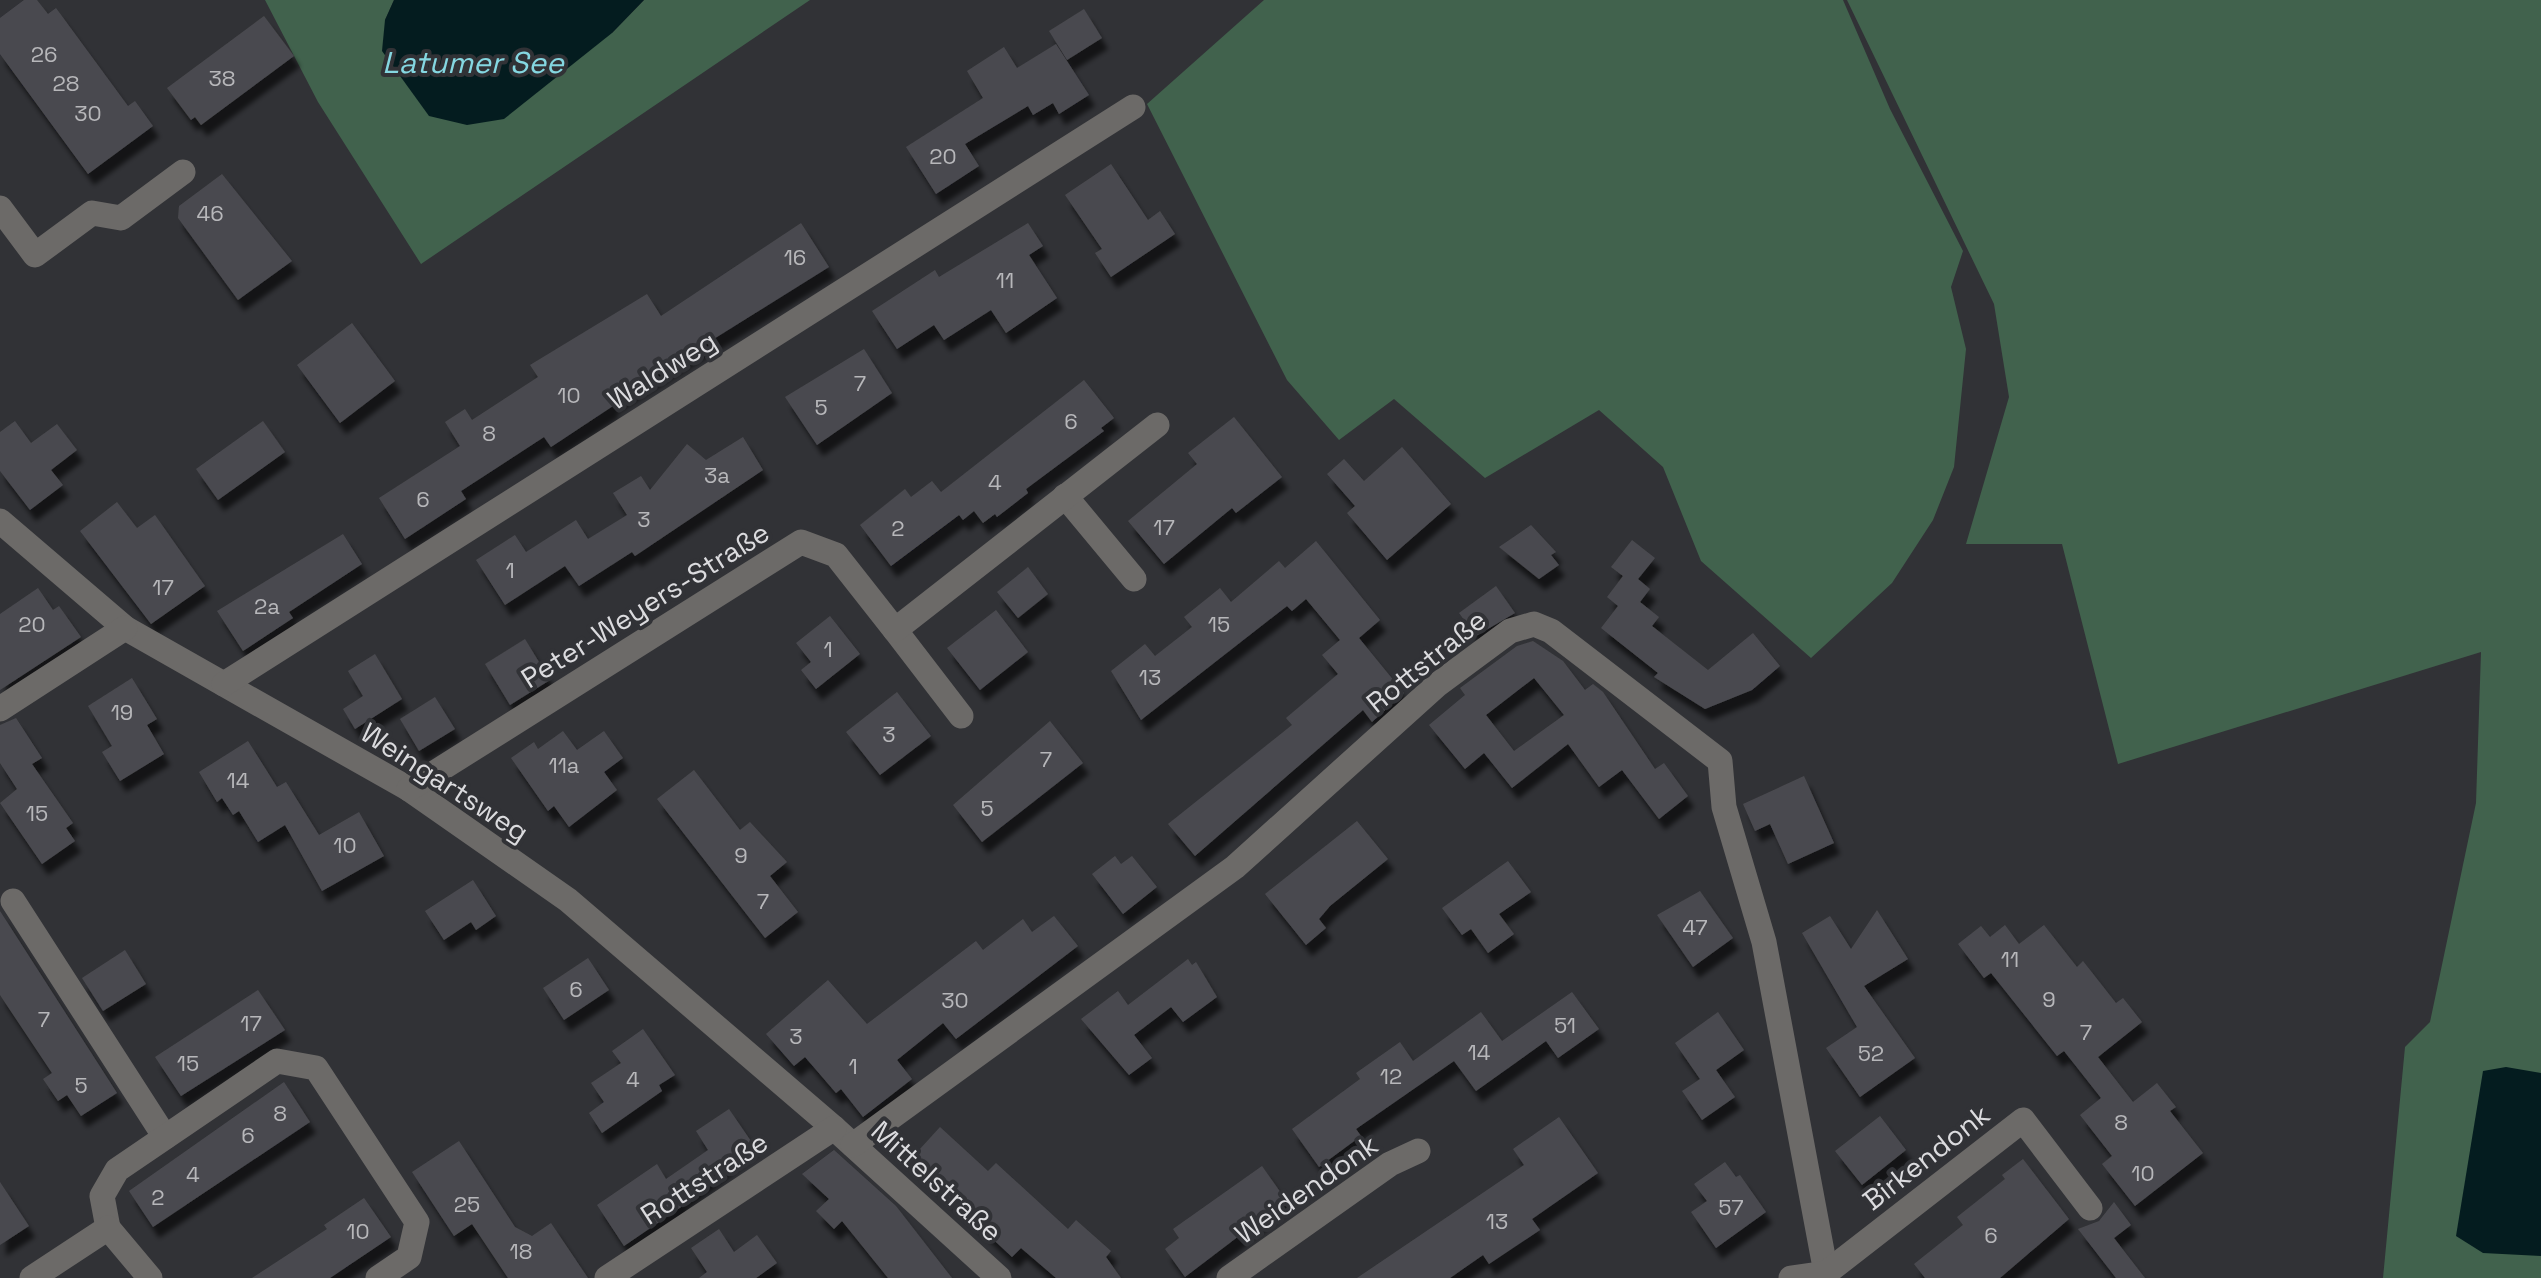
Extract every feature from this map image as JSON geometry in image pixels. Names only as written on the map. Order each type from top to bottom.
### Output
[{"type":"street","name":"Waldweg","points":[[224,684],[1134,107]]},
{"type":"street","points":[[0,208],[35,256],[92,213],[121,218],[183,172]]},
{"type":"street","points":[[894,630],[1157,425]]},
{"type":"street","points":[[1066,496],[1134,579]]},
{"type":"street","name":"Weingartsweg","points":[[0,521],[125,628],[409,788],[620,941],[844,1137]]},
{"type":"street","name":"Peter-Weyers-Straße","points":[[409,788],[800,542],[836,555],[961,716]]},
{"type":"street","name":"Rottstraße","points":[[607,1278],[844,1137],[1235,867],[1437,685],[1510,632],[1534,624],[1552,631],[1720,761],[1724,807],[1764,942],[1827,1275]]},
{"type":"street","points":[[0,709],[125,628]]},
{"type":"street","points":[[13,902],[165,1137]]},
{"type":"street","points":[[150,1278],[108,1228],[102,1196],[117,1170],[277,1061],[316,1068],[417,1222],[409,1257],[378,1278]]},
{"type":"street","name":"Birkendonk","points":[[1827,1275],[2023,1120],[2090,1208]]},
{"type":"street","name":"Mittelstraße","points":[[844,1137],[999,1278]]},
{"type":"street","name":"Weidendonk","points":[[1230,1278],[1390,1164],[1418,1151]]},
{"type":"street","points":[[32,1278],[108,1228]]},
{"type":"street","points":[[1791,1278],[1827,1275]]},
{"type":"green space","points":[[265,0],[394,0],[385,20],[612,33],[644,0],[810,0],[421,264],[318,102]]},
{"type":"green space","points":[[1264,0],[1843,0],[1890,109],[1963,251],[1951,287],[1966,349],[1954,467],[1933,520],[1892,583],[1811,658],[1701,561],[1663,467],[1599,410],[1485,478],[1394,399],[1339,440],[1287,380],[1147,104]]},
{"type":"green space","points":[[1847,0],[2541,0],[2541,1278],[2383,1278],[2405,1047],[2430,1022],[2476,803],[2481,652],[2118,764],[2062,544],[1966,544],[2009,397],[1994,304]]},
{"type":"water","name":"Latumer See","points":[[394,0],[644,0],[612,33],[504,119],[467,125],[429,116],[382,51],[385,20]]},
{"type":"water","points":[[2506,1067],[2541,1073],[2541,1256],[2483,1253],[2456,1236],[2483,1071]]},
{"type":"building","points":[[24,0],[37,0],[48,14],[56,8],[128,106],[135,101],[153,126],[88,174],[0,54],[0,18]]},
{"type":"building","points":[[1084,9],[1102,38],[1067,60],[1049,31]]},
{"type":"building","points":[[264,16],[294,56],[201,125],[195,117],[191,120],[167,88]]},
{"type":"building","points":[[1056,44],[1089,95],[1059,114],[1053,103],[1033,115],[1028,106],[965,144],[979,166],[936,194],[906,147],[983,98],[967,71],[1004,47],[1017,68]]},
{"type":"building","points":[[1111,164],[1148,220],[1160,211],[1175,234],[1111,277],[1095,253],[1102,249],[1065,195]]},
{"type":"building","points":[[222,174],[292,261],[238,300],[178,218],[179,206]]},
{"type":"building","points":[[801,223],[829,267],[611,403],[613,406],[551,447],[544,437],[461,491],[466,499],[405,539],[379,498],[460,446],[445,422],[465,409],[472,420],[538,377],[530,365],[647,294],[661,316]]},
{"type":"building","points":[[1028,223],[1043,246],[1029,255],[1057,298],[1006,333],[991,310],[944,340],[934,325],[897,349],[872,311],[935,270],[939,277]]},
{"type":"building","points":[[352,323],[395,381],[340,423],[297,365]]},
{"type":"building","points":[[864,349],[892,393],[817,445],[785,397]]},
{"type":"building","points":[[1084,380],[1114,418],[1101,428],[1104,431],[1026,489],[1028,493],[997,517],[995,514],[983,523],[974,511],[963,520],[959,515],[891,566],[860,525],[905,489],[911,497],[932,481],[941,492]]},
{"type":"building","points":[[1234,417],[1282,477],[1236,513],[1232,508],[1164,564],[1128,521],[1197,464],[1188,453]]},
{"type":"building","points":[[15,421],[31,443],[57,424],[77,450],[51,470],[63,485],[30,510],[0,471],[0,432]]},
{"type":"building","points":[[263,421],[285,452],[218,500],[196,469]]},
{"type":"building","points":[[743,437],[763,470],[635,556],[632,552],[579,586],[565,566],[505,605],[476,560],[515,535],[526,552],[576,520],[588,539],[627,515],[613,493],[641,476],[650,490],[687,444],[706,460]]},
{"type":"building","points":[[1402,447],[1451,504],[1387,560],[1347,513],[1355,506],[1327,474],[1344,459],[1364,481]]},
{"type":"building","points":[[117,502],[137,528],[155,515],[205,586],[151,624],[80,531]]},
{"type":"building","points":[[1531,525],[1556,552],[1551,555],[1559,565],[1539,579],[1499,547]]},
{"type":"building","points":[[343,534],[362,564],[289,612],[293,618],[243,651],[217,611]]},
{"type":"building","points":[[1632,540],[1655,558],[1638,579],[1650,589],[1640,602],[1659,617],[1652,626],[1708,670],[1753,633],[1780,666],[1752,690],[1705,709],[1654,677],[1658,673],[1601,628],[1618,606],[1607,597],[1623,576],[1611,567]]},
{"type":"building","points":[[1316,541],[1380,620],[1359,638],[1404,693],[1372,722],[1363,710],[1195,856],[1168,824],[1292,725],[1286,718],[1338,674],[1322,655],[1340,640],[1306,599],[1292,611],[1287,606],[1141,720],[1111,671],[1145,644],[1155,656],[1192,627],[1184,617],[1220,588],[1231,602],[1279,561],[1285,568]]},
{"type":"building","points":[[1028,567],[1048,594],[1018,618],[997,592]]},
{"type":"building","points":[[1496,586],[1515,613],[1476,636],[1459,613]]},
{"type":"building","points":[[38,588],[53,610],[59,606],[81,637],[0,690],[0,614]]},
{"type":"building","points":[[996,610],[1028,652],[980,690],[947,648]]},
{"type":"building","points":[[830,616],[860,654],[816,689],[801,670],[811,662],[796,643]]},
{"type":"building","points":[[525,639],[550,680],[510,705],[485,664]]},
{"type":"building","points":[[1533,641],[1563,661],[1585,690],[1593,684],[1603,692],[1655,769],[1664,763],[1688,796],[1659,819],[1622,770],[1599,787],[1568,744],[1512,788],[1484,753],[1465,769],[1429,725],[1465,695],[1460,688],[1517,646]],"holes":[[[1534,678],[1564,715],[1514,751],[1486,715]]]},
{"type":"building","points":[[375,654],[402,699],[355,729],[343,709],[363,696],[348,671]]},
{"type":"building","points":[[132,678],[157,719],[147,725],[164,754],[120,781],[102,752],[112,746],[88,706]]},
{"type":"building","points":[[897,692],[931,736],[880,775],[846,732]]},
{"type":"building","points":[[435,697],[455,729],[419,751],[400,719]]},
{"type":"building","points":[[16,718],[42,758],[32,764],[73,823],[66,828],[75,841],[42,864],[0,803],[17,789],[0,763],[0,725]]},
{"type":"building","points":[[1050,721],[1083,763],[982,842],[953,805]]},
{"type":"building","points":[[563,731],[577,750],[604,731],[623,758],[604,772],[617,790],[569,827],[554,806],[548,811],[511,758],[534,742],[538,749]]},
{"type":"building","points":[[248,741],[277,787],[286,782],[319,835],[359,812],[384,856],[322,891],[285,825],[258,842],[239,811],[233,815],[222,798],[217,802],[199,772]]},
{"type":"building","points":[[694,770],[740,830],[750,822],[787,862],[770,876],[798,912],[765,938],[657,799]]},
{"type":"building","points":[[1804,776],[1834,843],[1788,864],[1770,824],[1755,831],[1743,804]]},
{"type":"building","points":[[1357,821],[1388,859],[1330,906],[1319,919],[1326,928],[1306,945],[1265,894]]},
{"type":"building","points":[[1115,856],[1121,864],[1132,856],[1157,887],[1123,914],[1092,874]]},
{"type":"building","points":[[1508,861],[1531,892],[1499,914],[1514,934],[1488,953],[1471,929],[1462,935],[1442,908]]},
{"type":"building","points":[[473,880],[496,916],[476,930],[471,922],[444,940],[425,911]]},
{"type":"building","points":[[1700,891],[1733,938],[1693,967],[1657,915]]},
{"type":"building","points":[[1877,910],[1908,959],[1864,986],[1915,1058],[1860,1097],[1826,1048],[1857,1027],[1802,933],[1830,916],[1851,949]]},
{"type":"building","points":[[0,911],[117,1093],[81,1116],[67,1095],[58,1101],[43,1079],[52,1073],[0,995]]},
{"type":"building","points":[[1054,916],[1078,946],[956,1039],[943,1023],[897,1060],[912,1079],[863,1117],[841,1089],[836,1093],[805,1057],[794,1066],[766,1034],[828,980],[867,1024],[976,941],[983,950],[1023,919],[1032,932]]},
{"type":"building","points":[[2005,925],[2019,944],[2044,925],[2077,967],[2083,961],[2116,1003],[2123,998],[2142,1022],[2098,1057],[2133,1102],[2157,1083],[2176,1107],[2170,1111],[2203,1153],[2135,1206],[2102,1164],[2112,1156],[2080,1115],[2101,1098],[2064,1051],[2057,1056],[1991,973],[1984,978],[1958,944],[1981,926],[1990,937]]},
{"type":"building","points":[[125,950],[146,984],[103,1011],[82,978]]},
{"type":"building","points":[[588,958],[609,990],[564,1020],[543,988]]},
{"type":"building","points":[[1188,959],[1192,965],[1196,962],[1217,997],[1183,1022],[1171,1007],[1134,1035],[1152,1058],[1129,1075],[1081,1019],[1118,991],[1128,1005]]},
{"type":"building","points":[[258,990],[285,1030],[181,1096],[155,1057]]},
{"type":"building","points":[[1572,992],[1599,1029],[1558,1058],[1546,1041],[1476,1091],[1454,1061],[1356,1129],[1361,1136],[1319,1167],[1292,1129],[1360,1079],[1356,1073],[1400,1042],[1413,1061],[1481,1012],[1502,1041]]},
{"type":"building","points":[[1718,1012],[1744,1050],[1716,1070],[1735,1097],[1702,1120],[1682,1091],[1700,1079],[1675,1043]]},
{"type":"building","points":[[643,1029],[675,1075],[659,1085],[662,1091],[602,1133],[589,1113],[604,1102],[591,1083],[621,1063],[612,1051]]},
{"type":"building","points":[[284,1082],[310,1122],[153,1227],[129,1191]]},
{"type":"building","points":[[729,1109],[753,1144],[680,1200],[684,1205],[624,1246],[597,1205],[657,1164],[666,1179],[708,1150],[696,1131]]},
{"type":"building","points":[[1880,1116],[1906,1150],[1862,1185],[1835,1151]]},
{"type":"building","points":[[1559,1117],[1598,1173],[1532,1219],[1540,1230],[1489,1264],[1483,1255],[1450,1278],[1357,1278],[1524,1165],[1513,1149]]},
{"type":"building","points":[[940,1127],[988,1171],[996,1163],[1068,1229],[1076,1220],[1111,1251],[1106,1257],[1121,1278],[1056,1278],[1021,1248],[1012,1257],[909,1161]]},
{"type":"building","points":[[459,1141],[515,1227],[532,1236],[551,1223],[588,1278],[508,1278],[472,1224],[454,1236],[412,1172]]},
{"type":"building","points":[[834,1150],[896,1206],[952,1278],[888,1278],[842,1221],[834,1229],[816,1211],[829,1199],[802,1174]]},
{"type":"building","points":[[2023,1159],[2069,1219],[2000,1278],[1925,1278],[1914,1264],[1963,1225],[1957,1217],[2005,1179],[2002,1175]]},
{"type":"building","points":[[1725,1162],[1736,1177],[1740,1175],[1766,1212],[1716,1248],[1691,1212],[1707,1201],[1694,1184]]},
{"type":"building","points":[[1262,1166],[1286,1200],[1185,1277],[1165,1249],[1179,1238],[1173,1229]]},
{"type":"building","points":[[0,1182],[29,1226],[0,1245]]},
{"type":"building","points":[[364,1198],[391,1237],[330,1278],[252,1278],[327,1229],[324,1225]]},
{"type":"building","points":[[2114,1202],[2131,1225],[2114,1238],[2145,1278],[2116,1278],[2078,1229],[2099,1221]]},
{"type":"building","points":[[719,1229],[734,1252],[757,1235],[777,1263],[756,1278],[699,1278],[707,1272],[691,1248]]}]
